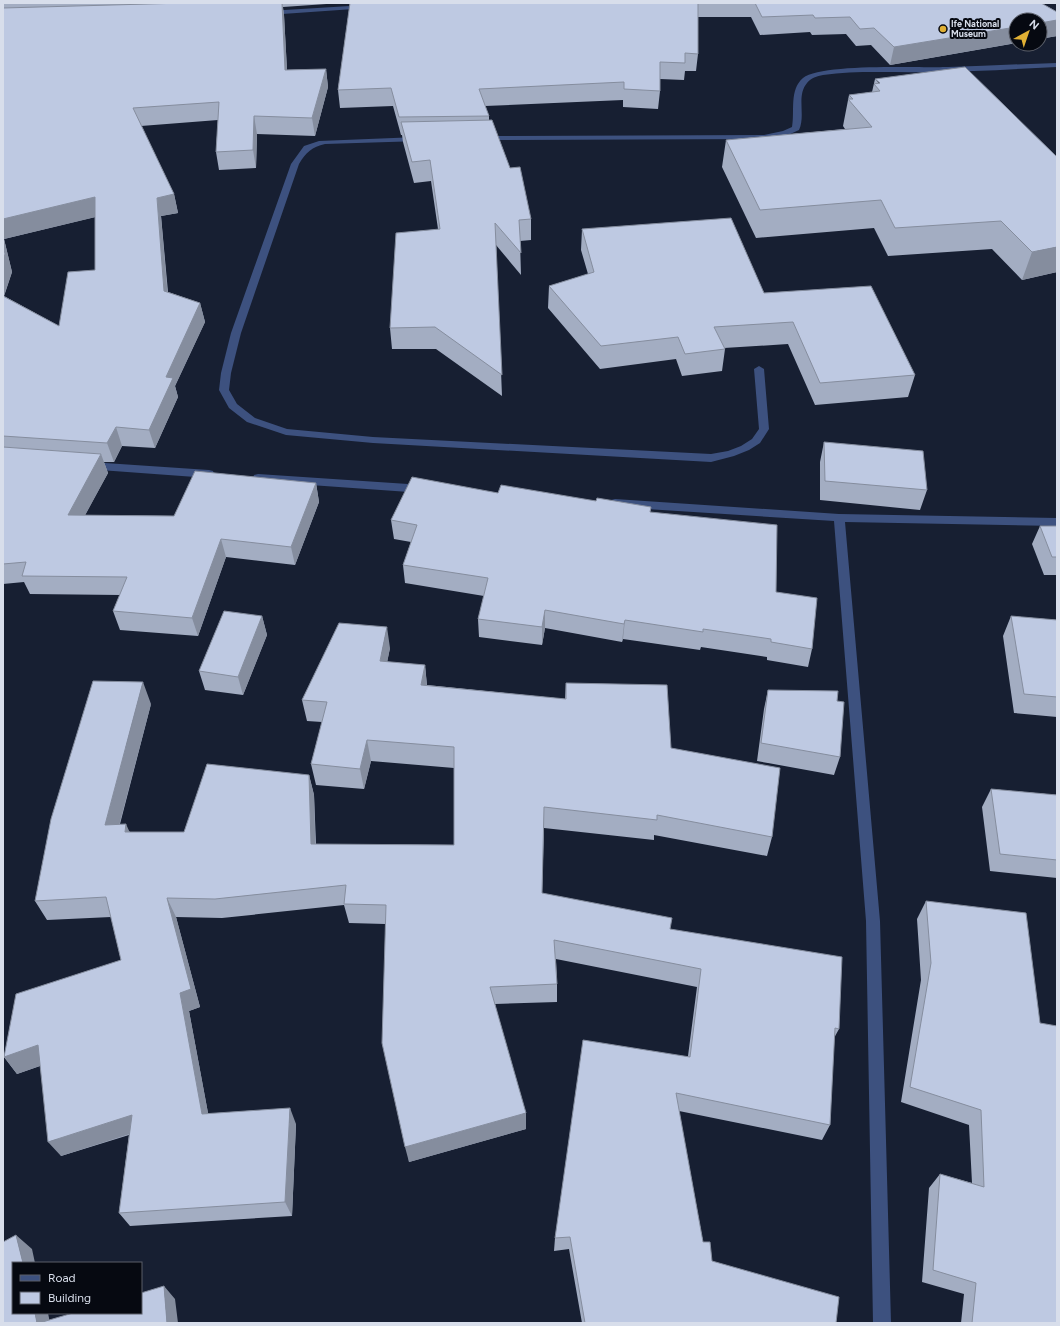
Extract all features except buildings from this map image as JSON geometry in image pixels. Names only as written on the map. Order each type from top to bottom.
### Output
[{"type":"street","points":[[264,14],[372,7]]},
{"type":"street","points":[[470,138],[558,136],[764,137],[785,133],[796,128],[798,121],[797,108],[799,92],[804,81],[816,74],[868,70],[1057,65]]},
{"type":"street","points":[[430,139],[325,142],[310,145],[302,151],[295,164],[241,318],[226,373],[224,390],[233,406],[251,420],[286,432],[373,440],[711,458],[730,454],[745,448],[756,441],[764,429],[759,370]]},
{"type":"street","points":[[83,466],[218,475]]},
{"type":"street","points":[[250,477],[433,490]]},
{"type":"street","points":[[600,502],[839,518],[1057,522]]},
{"type":"street","points":[[839,518],[873,921],[882,1323]]},
{"type":"place","name":"Ife National Museum","points":[[943,29]]}]
